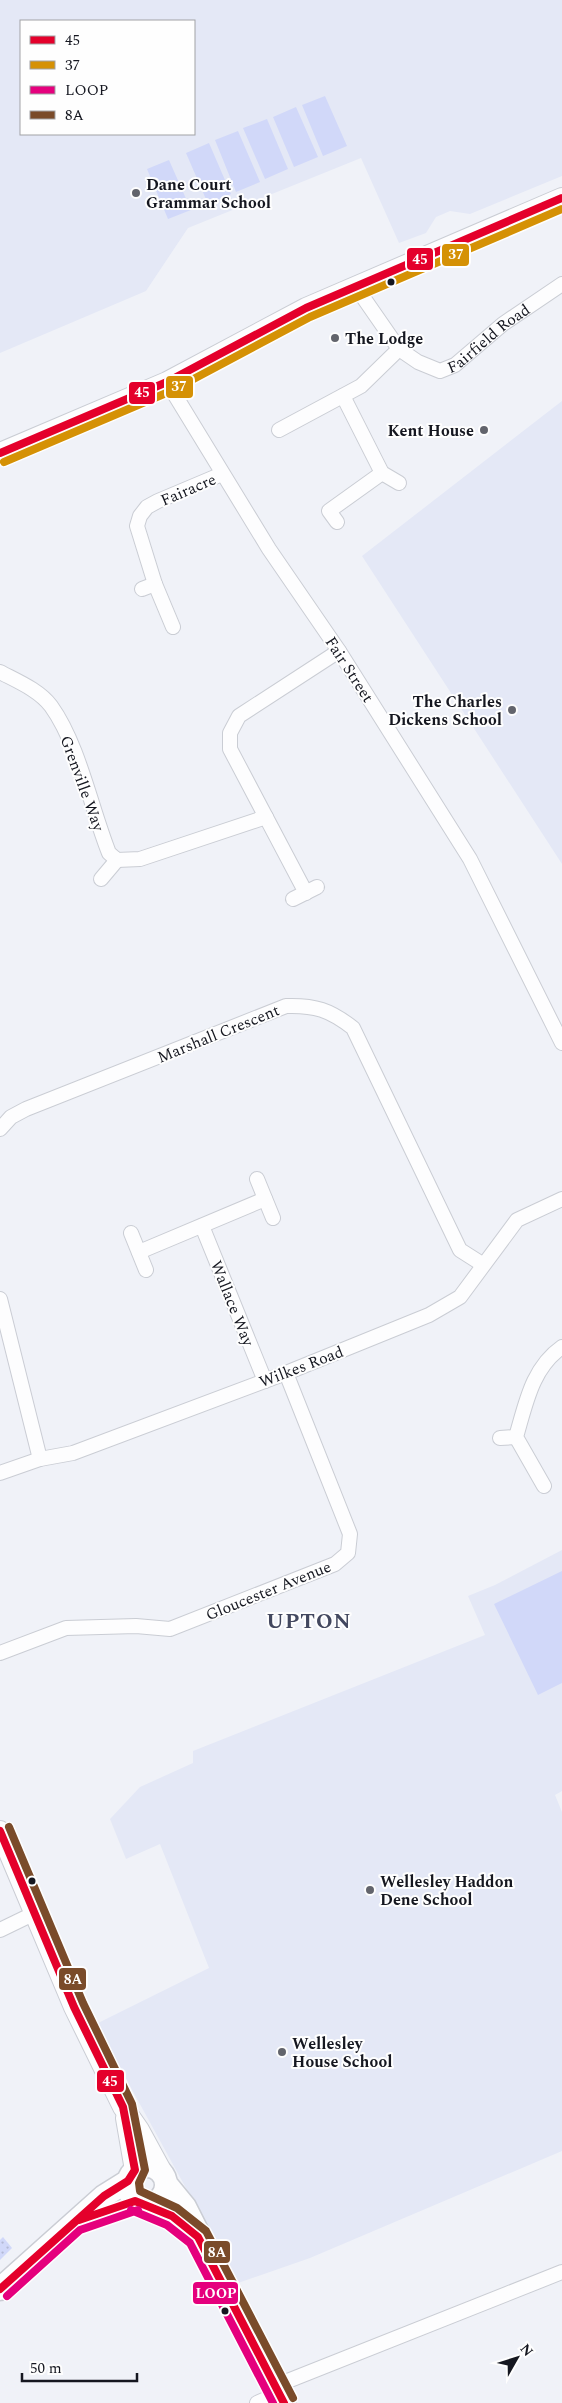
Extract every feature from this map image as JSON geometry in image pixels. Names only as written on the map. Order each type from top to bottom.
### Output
[{"type":"main road","points":[[137,2189],[141,2167],[153,2167],[165,2179],[185,2207],[271,2398]]},
{"type":"main road","points":[[0,2289],[104,2196],[137,2189],[159,2201],[166,2191],[165,2179]]},
{"type":"main road","points":[[137,2189],[198,2236]]},
{"type":"street","points":[[0,453],[167,382],[306,308],[562,198]]},
{"type":"street","name":"Fairfield Road","points":[[356,287],[399,348],[418,362],[440,371],[455,365],[503,324],[562,284]]},
{"type":"street","points":[[280,430],[361,386],[399,348]]},
{"type":"street","name":"Fair Street","points":[[167,382],[269,548],[339,651],[470,859],[562,1044]]},
{"type":"street","points":[[344,396],[382,473],[399,484]]},
{"type":"street","points":[[337,522],[329,511],[382,473]]},
{"type":"street","name":"Fairacre","points":[[173,627],[149,586],[138,526],[140,516],[147,506],[222,474]]},
{"type":"street","points":[[293,899],[312,890],[266,817],[230,749],[230,733],[239,716],[339,651]]},
{"type":"street","name":"Grenville Way","points":[[0,672],[25,684],[50,706],[71,746],[109,853],[116,860]]},
{"type":"street","points":[[101,879],[116,860],[140,859],[266,817]]},
{"type":"street","name":"Marshall Crescent","points":[[0,1128],[11,1117],[26,1109],[286,1006],[309,1005],[336,1015],[352,1028],[460,1250],[482,1264]]},
{"type":"street","points":[[257,1179],[273,1218]]},
{"type":"street","points":[[139,1252],[265,1199]]},
{"type":"street","name":"Wilkes Road","points":[[0,1473],[40,1459],[73,1453],[286,1373],[429,1315],[460,1297],[482,1264],[517,1220],[562,1199]]},
{"type":"street","name":"Wallace Way","points":[[202,1226],[265,1381]]},
{"type":"street","points":[[131,1233],[146,1270]]},
{"type":"street","points":[[0,1299],[40,1459]]},
{"type":"street","points":[[544,1486],[516,1437],[540,1368],[549,1356],[562,1347]]},
{"type":"street","name":"Gloucester Avenue","points":[[0,1653],[66,1628],[136,1626],[170,1629],[334,1564],[348,1553],[350,1534],[286,1373]]},
{"type":"street","points":[[500,1438],[516,1437]]},
{"type":"street","points":[[0,1831],[74,2007],[123,2107],[139,2130],[165,2179]]},
{"type":"street","points":[[0,1930],[35,1913]]},
{"type":"street","points":[[123,2107],[137,2189]]},
{"type":"street","points":[[271,2398],[562,2272]]},
{"type":"shaded area","name":"Dane Court Grammar School","points":[[0,0],[562,0],[562,176],[470,214],[450,211],[436,217],[426,233],[399,243],[361,158],[188,228],[146,291],[0,353]]},
{"type":"shaded area","points":[[325,96],[347,146],[323,156],[302,105]]},
{"type":"shaded area","points":[[296,107],[318,157],[294,167],[273,117]]},
{"type":"shaded area","points":[[267,119],[288,169],[265,179],[243,128]]},
{"type":"shaded area","points":[[238,131],[260,182],[236,192],[215,140]]},
{"type":"shaded area","points":[[209,143],[231,194],[208,204],[186,153]]},
{"type":"shaded area","points":[[169,160],[191,210],[168,219],[147,169]]},
{"type":"shaded area","name":"The Charles Dickens School","points":[[562,401],[562,864],[362,556]]},
{"type":"shaded area","name":"Wellesley Haddon Dene School","points":[[562,1550],[562,1791],[555,1795],[562,1812],[562,2151],[310,2258],[238,2283],[96,2024],[209,1968],[160,1844],[126,1859],[110,1819],[140,1787],[193,1763],[193,1751],[485,1635],[468,1596],[495,1585]]},
{"type":"shaded area","points":[[562,1571],[562,1683],[538,1695],[494,1604]]},
{"type":"shaded area","points":[[3,2237],[12,2248],[0,2260],[0,2240]]},
{"type":"transit line","name":"45","points":[[0,453],[167,382],[306,308],[562,198]]},
{"type":"transit line","name":"37","points":[[4,462],[171,391],[310,317],[562,209]]},
{"type":"transit line","name":"8A","points":[[9,1827],[83,2003],[132,2104],[145,2170],[139,2183],[140,2191],[177,2208],[206,2231],[293,2398]]},
{"type":"transit line","name":"45","points":[[0,1831],[74,2007],[123,2107],[135,2170],[128,2181],[104,2196],[0,2289]]},
{"type":"transit line","name":"45","points":[[79,2220],[135,2201],[172,2216],[198,2237],[284,2403]]},
{"type":"transit line","name":"LOOP","points":[[131,2210],[167,2225],[190,2243],[273,2403]]},
{"type":"transit line","name":"LOOP","points":[[7,2296],[80,2230],[138,2210]]},
{"type":"place","name":"Dane Court Grammar School","points":[[136,193]]},
{"type":"place","name":"The Lodge","points":[[335,338]]},
{"type":"place","name":"Kent House","points":[[484,430]]},
{"type":"place","name":"The Charles Dickens School","points":[[512,710]]},
{"type":"place","name":"Wellesley Haddon Dene School","points":[[370,1890]]},
{"type":"place","name":"Wellesley House School","points":[[282,2052]]},
{"type":"district","name":"UPTON","points":[[309,1621]]}]
